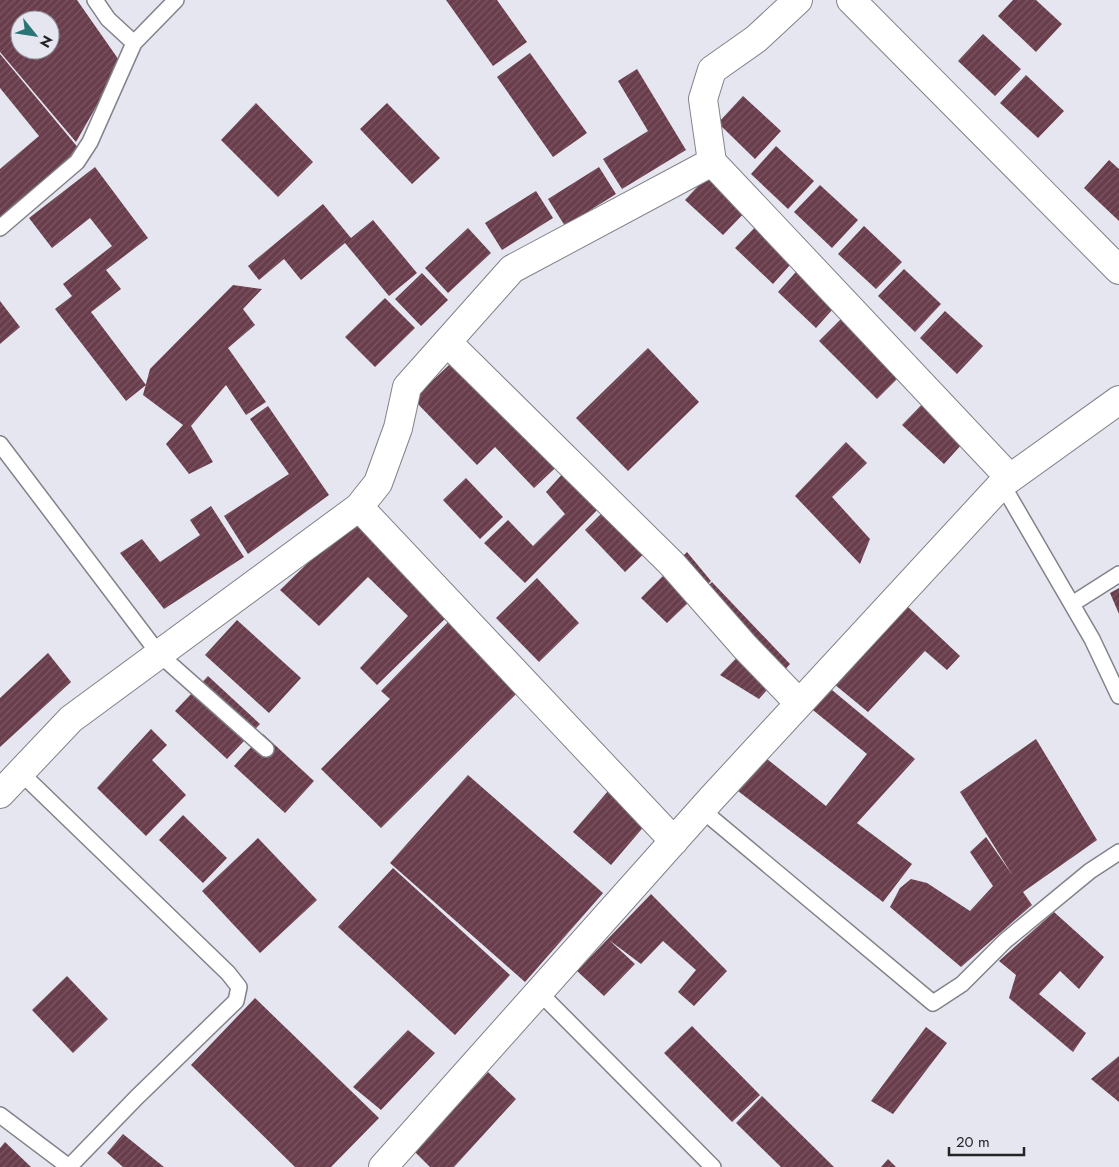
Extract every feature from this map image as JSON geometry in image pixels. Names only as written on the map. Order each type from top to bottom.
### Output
[{"type":"street","points":[[798,0],[756,39],[712,70],[703,99],[712,162],[1006,480]]},
{"type":"street","points":[[851,0],[1119,270]]},
{"type":"street","points":[[0,794],[71,719],[360,507],[378,483],[398,428],[407,387],[512,269],[712,162]]},
{"type":"street","points":[[447,342],[672,564],[745,647],[799,703]]},
{"type":"street","points":[[383,1167],[799,703],[1006,480],[1119,400]]},
{"type":"street","points":[[360,507],[674,841]]},
{"type":"lane","points":[[95,0],[108,19],[134,44]]},
{"type":"lane","points":[[0,228],[77,162],[90,142],[134,44],[176,0]]},
{"type":"lane","points":[[0,444],[158,654],[266,749]]},
{"type":"lane","points":[[1006,480],[1092,639],[1119,696]]},
{"type":"lane","points":[[1072,604],[1119,574]]},
{"type":"lane","points":[[0,1114],[69,1167],[137,1097],[236,1001],[239,987],[228,973],[20,772]]},
{"type":"lane","points":[[702,810],[933,1003],[962,984],[1005,941],[1090,871],[1119,852]]},
{"type":"lane","points":[[539,992],[713,1167]]},
{"type":"building","points":[[0,0],[77,0],[121,63],[76,142],[0,52]]},
{"type":"building","points":[[446,0],[497,0],[527,42],[493,66]]},
{"type":"building","points":[[1013,0],[1036,0],[1062,24],[1036,52],[998,16]]},
{"type":"building","points":[[983,34],[1021,69],[995,96],[958,61]]},
{"type":"building","points":[[530,53],[587,133],[553,157],[497,77]]},
{"type":"building","points":[[0,54],[80,150],[0,218],[0,169],[39,136],[0,88]]},
{"type":"building","points":[[637,69],[686,150],[622,189],[603,159],[648,131],[618,81]]},
{"type":"building","points":[[1026,75],[1064,111],[1038,138],[1000,103]]},
{"type":"building","points":[[743,96],[781,131],[755,159],[718,123]]},
{"type":"building","points":[[256,103],[313,162],[278,197],[221,140]]},
{"type":"building","points":[[387,103],[440,158],[412,184],[360,129]]},
{"type":"building","points":[[776,146],[814,181],[788,209],[751,174]]},
{"type":"building","points":[[1109,160],[1119,169],[1119,221],[1084,188]]},
{"type":"building","points":[[95,167],[148,238],[106,270],[121,289],[91,312],[146,385],[126,401],[55,309],[72,296],[63,284],[112,246],[90,218],[52,248],[29,218]]},
{"type":"building","points":[[599,167],[616,194],[565,226],[548,199]]},
{"type":"building","points":[[711,172],[749,208],[723,235],[685,200]]},
{"type":"building","points":[[820,185],[858,220],[832,248],[794,212]]},
{"type":"building","points":[[536,191],[553,218],[502,250],[485,223]]},
{"type":"building","points":[[323,204],[351,238],[373,220],[417,273],[389,296],[345,243],[301,280],[284,259],[259,280],[248,266]]},
{"type":"building","points":[[761,221],[798,256],[773,284],[735,248]]},
{"type":"building","points":[[864,226],[902,262],[876,289],[838,254]]},
{"type":"building","points":[[468,228],[491,253],[448,293],[425,268]]},
{"type":"building","points":[[803,264],[841,300],[816,328],[778,292]]},
{"type":"building","points":[[904,269],[941,304],[915,332],[878,296]]},
{"type":"building","points":[[422,273],[448,300],[421,326],[395,299]]},
{"type":"building","points":[[233,285],[262,289],[243,309],[255,325],[228,348],[266,402],[246,415],[226,385],[191,426],[213,462],[189,474],[166,444],[183,425],[143,395],[150,369]]},
{"type":"building","points":[[385,298],[415,328],[375,367],[345,337]]},
{"type":"building","points":[[0,301],[20,327],[0,344]]},
{"type":"building","points":[[945,311],[983,346],[957,374],[920,338]]},
{"type":"building","points":[[848,312],[906,370],[877,399],[819,341]]},
{"type":"building","points":[[648,348],[699,402],[628,471],[576,418]]},
{"type":"building","points":[[466,349],[570,454],[534,488],[495,447],[477,465],[413,399]]},
{"type":"building","points":[[931,395],[972,433],[944,464],[902,425]]},
{"type":"building","points":[[268,406],[329,495],[248,554],[224,516],[289,474],[250,419]]},
{"type":"building","points":[[846,442],[867,463],[832,497],[870,539],[860,564],[795,496]]},
{"type":"building","points":[[576,459],[612,495],[525,583],[484,543],[508,520],[533,546],[565,514],[546,492]]},
{"type":"building","points":[[466,478],[503,517],[480,539],[443,500]]},
{"type":"building","points":[[618,497],[659,539],[625,572],[585,530]]},
{"type":"building","points":[[211,506],[244,557],[164,609],[120,553],[142,539],[160,562],[200,535],[190,520]]},
{"type":"building","points":[[354,518],[451,613],[377,685],[360,668],[408,616],[368,577],[319,626],[280,590]]},
{"type":"building","points":[[687,552],[711,581],[667,623],[641,598]]},
{"type":"building","points":[[537,578],[579,623],[539,662],[496,618]]},
{"type":"building","points":[[712,582],[790,664],[759,699],[720,675],[745,649],[696,598]]},
{"type":"building","points":[[1119,588],[1119,614],[1110,593]]},
{"type":"building","points":[[907,606],[960,656],[947,670],[925,651],[868,712],[834,684]]},
{"type":"building","points":[[452,618],[522,688],[381,828],[321,769],[390,699],[381,691]]},
{"type":"building","points":[[237,620],[301,678],[269,713],[205,655]]},
{"type":"building","points":[[48,653],[71,682],[0,747],[0,698]]},
{"type":"building","points":[[208,676],[260,724],[227,759],[175,711]]},
{"type":"building","points":[[826,685],[915,759],[857,823],[912,864],[883,902],[738,791],[767,759],[826,806],[867,754],[808,706]]},
{"type":"building","points":[[151,729],[167,745],[152,760],[186,795],[146,836],[97,788]]},
{"type":"building","points":[[263,734],[314,781],[285,813],[234,766]]},
{"type":"building","points":[[1036,739],[1097,840],[1023,892],[1032,905],[961,967],[890,907],[900,888],[911,879],[927,883],[970,911],[993,886],[970,852],[986,837],[1013,876],[960,792]]},
{"type":"building","points":[[468,775],[603,893],[525,982],[390,863]]},
{"type":"building","points":[[620,777],[658,810],[611,865],[573,832]]},
{"type":"building","points":[[183,815],[227,858],[203,883],[159,840]]},
{"type":"building","points":[[258,838],[317,900],[260,953],[202,891]]},
{"type":"building","points":[[393,868],[510,975],[455,1035],[338,927]]},
{"type":"building","points":[[651,894],[727,971],[694,1006],[678,992],[696,970],[663,941],[641,964],[609,940],[635,964],[604,996],[577,971]]},
{"type":"building","points":[[1054,912],[1104,957],[1079,989],[1060,971],[1039,994],[1086,1033],[1073,1052],[1009,998],[1016,975],[999,961]]},
{"type":"building","points":[[67,976],[108,1019],[73,1053],[32,1010]]},
{"type":"building","points":[[255,998],[379,1118],[331,1167],[295,1167],[191,1065]]},
{"type":"building","points":[[692,1026],[760,1095],[732,1122],[664,1053]]},
{"type":"building","points":[[926,1027],[947,1043],[893,1114],[871,1101]]},
{"type":"building","points":[[408,1030],[435,1053],[381,1110],[353,1087]]},
{"type":"building","points":[[1119,1056],[1119,1102],[1091,1079]]},
{"type":"building","points":[[488,1072],[516,1099],[454,1167],[430,1167],[415,1152]]},
{"type":"building","points":[[762,1096],[834,1167],[781,1167],[736,1123]]},
{"type":"building","points":[[123,1134],[164,1167],[123,1167],[107,1153]]},
{"type":"building","points":[[5,1142],[31,1167],[0,1167],[0,1148]]},
{"type":"building","points":[[888,1159],[896,1167],[881,1167]]}]
